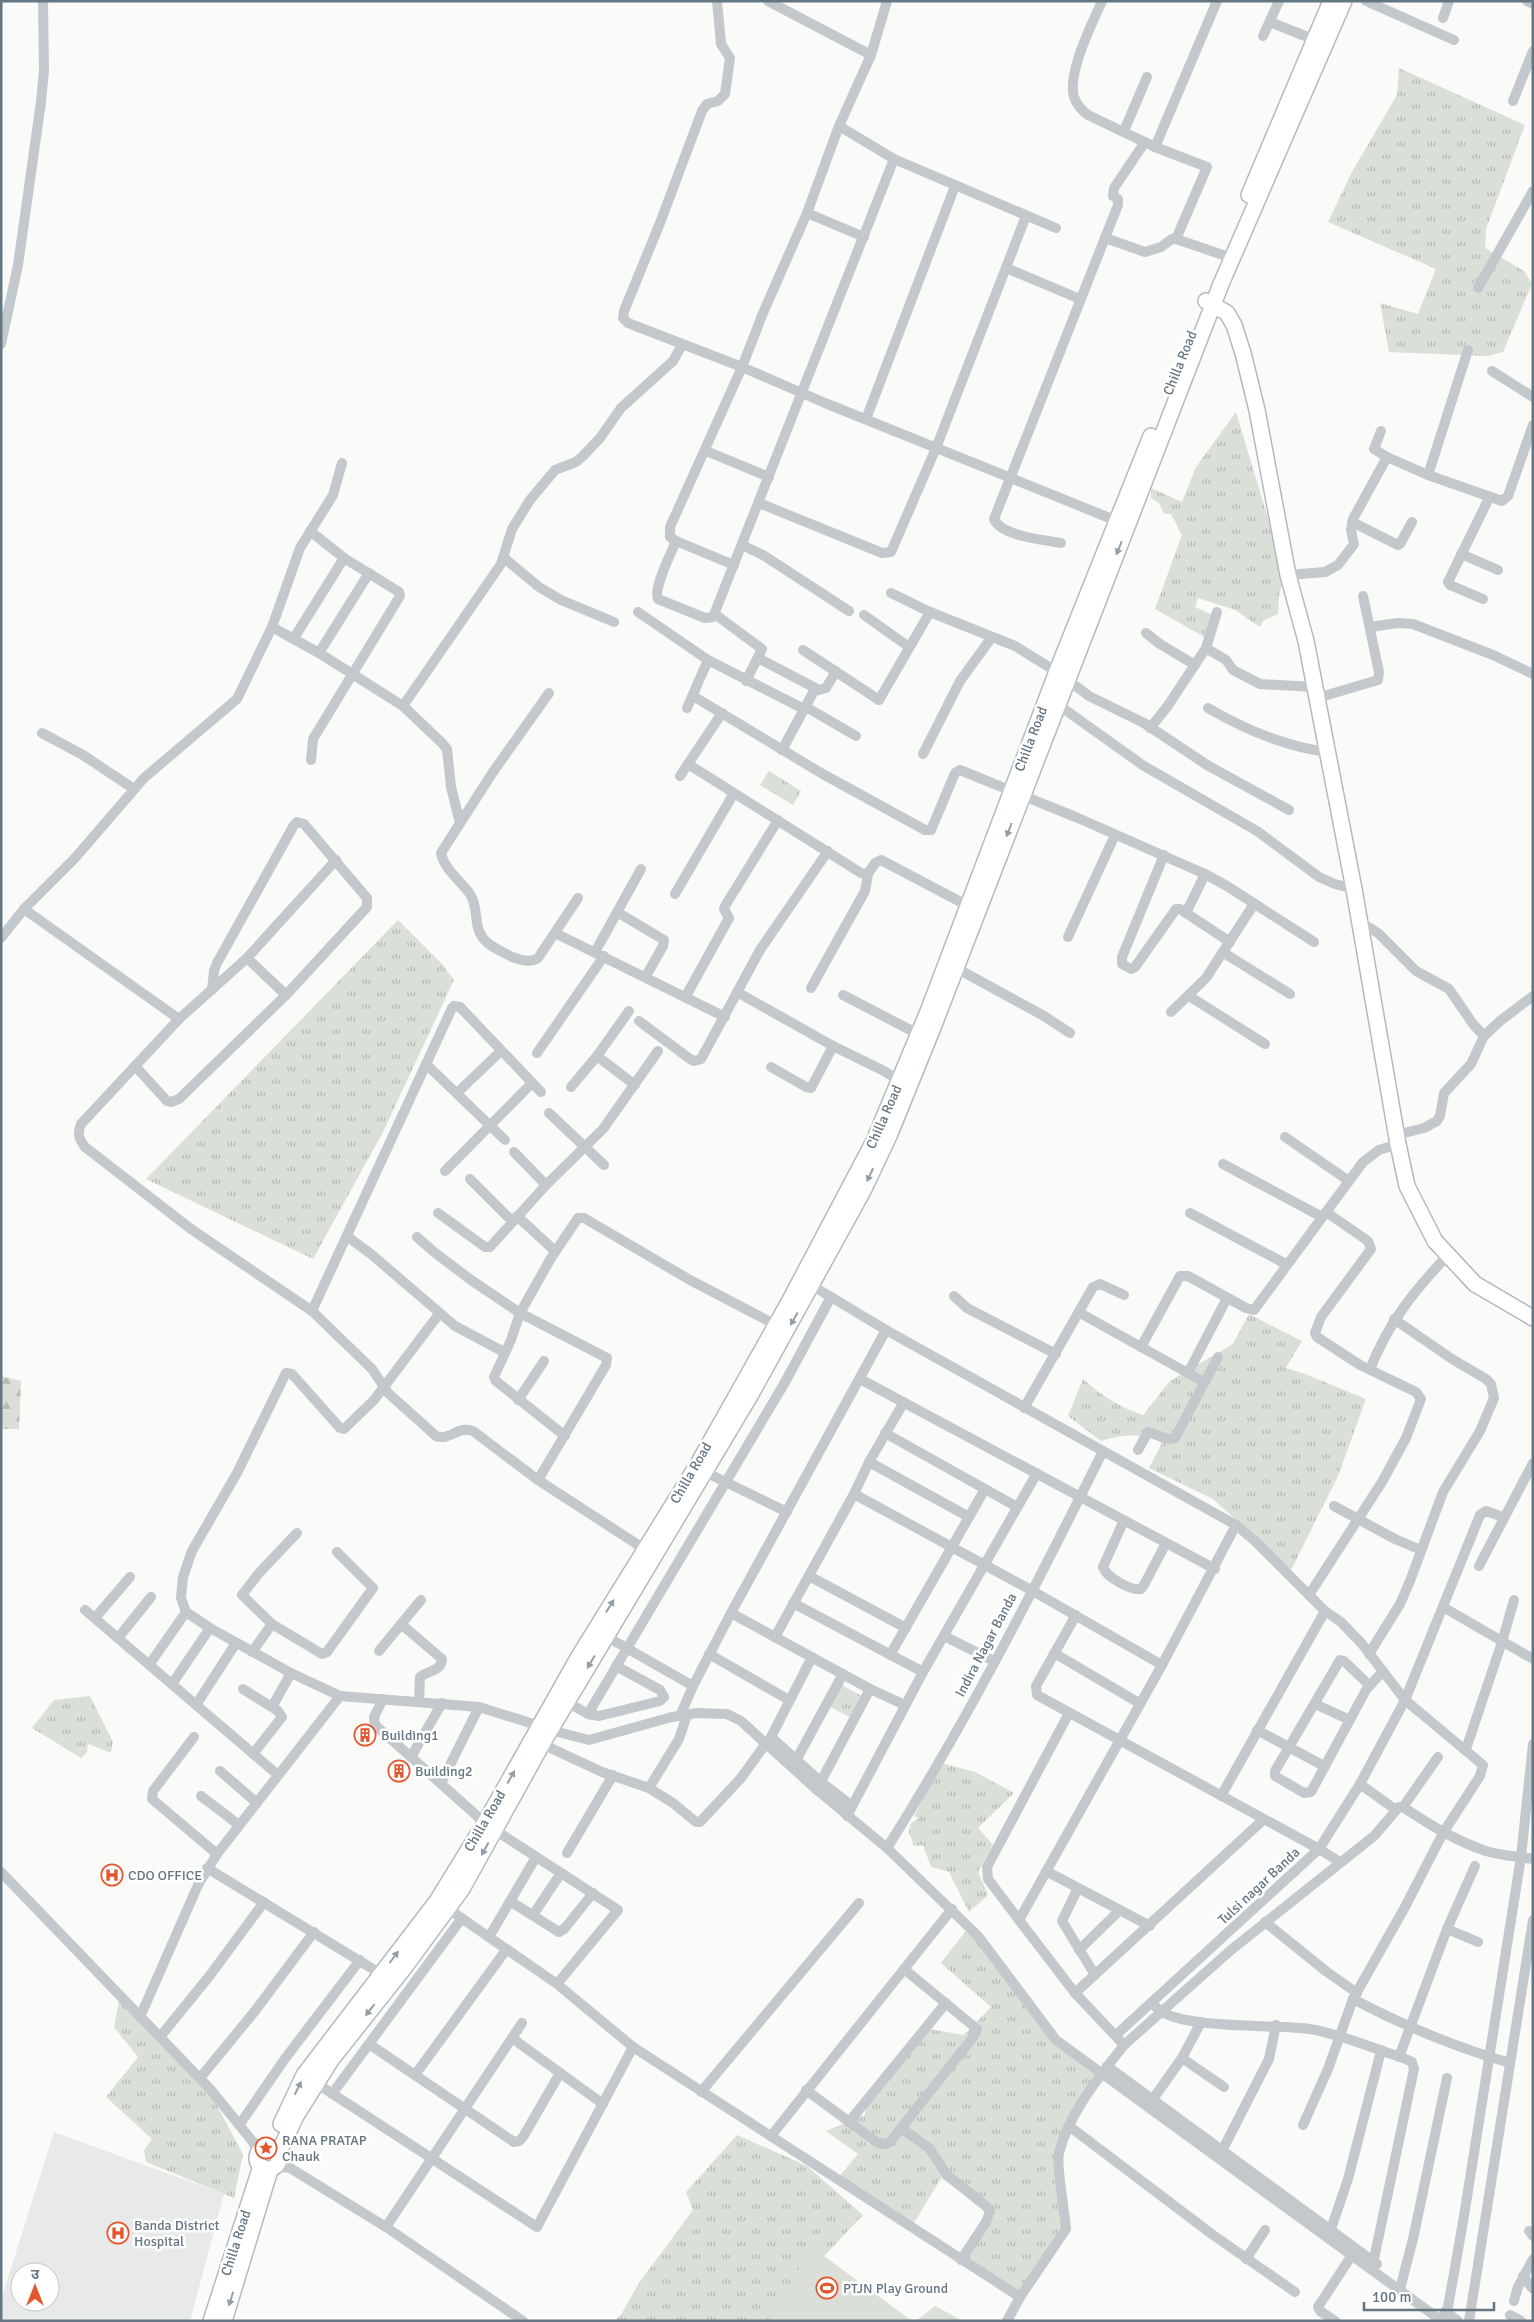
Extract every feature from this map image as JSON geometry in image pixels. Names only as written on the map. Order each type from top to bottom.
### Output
[{"type":"main road","name":"Chilla Road","points":[[211,2321],[270,2157],[304,2075],[387,1978],[449,1910],[490,1827],[601,1633],[646,1550],[665,1529],[700,1470],[776,1325],[806,1282],[874,1141],[900,1081],[911,1067],[918,1034],[973,908],[1209,302],[1223,255],[1258,188],[1332,1]]},
{"type":"main road","points":[[1344,1],[1258,188],[1209,302],[1227,313],[1234,325],[1257,410],[1288,574],[1306,641],[1328,752],[1360,922],[1397,1140],[1408,1186],[1434,1241],[1475,1284],[1533,1318]]},
{"type":"main road","points":[[1016,794],[1057,704],[1062,676]]},
{"type":"main road","points":[[700,1470],[806,1282],[866,1183],[911,1067],[956,968],[973,908]]},
{"type":"main road","points":[[490,1827],[542,1744],[545,1728],[567,1702],[601,1633],[665,1529]]},
{"type":"main road","points":[[224,2321],[270,2157],[331,2060],[387,1978]]},
{"type":"street","points":[[1,344],[18,265],[41,102],[44,70],[43,1]]},
{"type":"street","points":[[717,1],[722,44],[730,58],[725,94],[718,101],[707,104],[702,111],[624,311],[623,318],[628,323],[742,367],[866,420],[1122,523]]},
{"type":"street","points":[[768,1],[871,55]]},
{"type":"street","points":[[734,566],[676,541],[670,537],[670,527],[706,451],[763,312],[807,213],[839,126],[871,55],[887,1]]},
{"type":"street","points":[[1102,1],[1074,74],[1074,96],[1079,107],[1088,116],[1124,131],[1155,147],[1207,167],[1176,239]]},
{"type":"street","points":[[1155,147],[1217,1]]},
{"type":"street","points":[[1262,36],[1279,1]]},
{"type":"street","points":[[1366,1],[1454,40]]},
{"type":"street","points":[[1443,18],[1449,1]]},
{"type":"street","points":[[1527,1],[1533,4]]},
{"type":"street","points":[[1270,22],[1315,40]]},
{"type":"street","points":[[1513,100],[1533,51]]},
{"type":"street","points":[[1124,131],[1147,77]]},
{"type":"street","points":[[839,126],[894,159],[1056,228]]},
{"type":"street","points":[[1061,543],[1027,537],[1000,527],[996,523],[996,513],[1119,202],[1114,196],[1114,188],[1145,142]]},
{"type":"street","points":[[676,541],[658,586],[656,595],[658,599],[705,618],[716,615],[894,159]]},
{"type":"street","points":[[866,420],[955,186]]},
{"type":"street","points":[[1478,288],[1533,191]]},
{"type":"street","points":[[807,213],[864,237]]},
{"type":"street","points":[[759,503],[882,553],[891,552],[936,448],[1026,216]]},
{"type":"street","points":[[1105,238],[1145,252],[1152,251],[1172,239],[1176,239],[1223,255]]},
{"type":"street","points":[[1006,268],[1080,299]]},
{"type":"street","points":[[402,706],[504,558],[512,529],[530,500],[555,470],[576,462],[583,456],[600,438],[622,408],[674,361],[682,345]]},
{"type":"street","points":[[1428,475],[1468,350]]},
{"type":"street","points":[[1492,371],[1533,397]]},
{"type":"street","points":[[1381,431],[1374,448],[1387,457],[1428,475],[1502,502],[1508,496],[1533,425]]},
{"type":"street","points":[[706,451],[769,477]]},
{"type":"street","points":[[1288,574],[1325,572],[1338,565],[1354,544],[1351,530],[1352,522],[1387,457]]},
{"type":"street","points":[[1,938],[24,909],[75,858],[157,765],[237,699],[272,628],[300,548],[333,495],[342,464]]},
{"type":"street","points":[[1483,599],[1450,585],[1450,576],[1489,498]]},
{"type":"street","points":[[1352,522],[1398,545],[1412,522]]},
{"type":"street","points":[[310,531],[344,558],[399,592],[400,596],[313,739],[311,760]]},
{"type":"street","points":[[742,545],[763,555],[849,611]]},
{"type":"street","points":[[1461,554],[1498,570]]},
{"type":"street","points":[[294,638],[344,558]]},
{"type":"street","points":[[504,558],[539,587],[561,600],[614,622]]},
{"type":"street","points":[[319,652],[369,572]]},
{"type":"street","points":[[892,593],[930,612],[1015,646],[1089,696],[1118,709],[1208,765],[1290,810]]},
{"type":"street","points":[[1206,648],[1226,660],[1233,670],[1260,684],[1316,692],[1378,680],[1379,672],[1363,596]]},
{"type":"street","points":[[638,612],[708,660],[746,681],[805,708],[856,736]]},
{"type":"street","points":[[803,650],[874,699],[879,700],[930,612]]},
{"type":"street","points":[[1150,728],[1167,707],[1206,648],[1217,612]]},
{"type":"street","points":[[716,615],[760,647],[762,651],[746,681]]},
{"type":"street","points":[[864,615],[909,647]]},
{"type":"street","points":[[1370,627],[1398,623],[1413,624],[1493,655],[1533,674]]},
{"type":"street","points":[[272,628],[319,652],[402,706],[447,750],[451,787],[460,822]]},
{"type":"street","points":[[1146,633],[1160,644],[1195,665]]},
{"type":"street","points":[[923,754],[960,681],[992,637]]},
{"type":"street","points":[[758,658],[815,689],[826,688],[836,671]]},
{"type":"street","points":[[687,708],[708,660]]},
{"type":"street","points":[[782,750],[815,689]]},
{"type":"street","points":[[549,693],[443,848],[442,858],[470,894],[475,904],[478,928],[483,938],[493,947],[515,958],[529,961],[538,958],[578,898]]},
{"type":"street","points":[[693,696],[866,799],[929,831],[934,826],[957,770],[964,771],[1205,874],[1314,942]]},
{"type":"street","points":[[1057,704],[1144,766],[1257,831],[1319,876],[1335,884],[1354,889]]},
{"type":"street","points":[[1208,708],[1254,731],[1305,748],[1328,752]]},
{"type":"street","points":[[680,776],[722,713]]},
{"type":"street","points":[[42,733],[83,754],[134,789]]},
{"type":"street","points":[[688,764],[861,873],[868,874]]},
{"type":"street","points":[[675,894],[734,793]]},
{"type":"street","points":[[686,996],[729,918],[724,912],[725,906],[778,820]]},
{"type":"street","points":[[135,1066],[167,1101],[175,1102],[286,996],[367,907],[367,898],[304,824],[297,822],[217,963],[212,990]]},
{"type":"street","points":[[1068,937],[1115,835]]},
{"type":"street","points":[[640,1021],[690,1059],[698,1061],[701,1059],[760,950],[828,851]]},
{"type":"street","points":[[1164,855],[1122,957],[1122,964],[1131,969],[1135,967],[1172,911],[1180,909],[1230,942]]},
{"type":"street","points":[[336,860],[247,958],[179,1019],[135,1066],[82,1124],[78,1132],[79,1139],[85,1147],[191,1229],[312,1311],[372,1369],[388,1393],[436,1436],[441,1438],[447,1437],[461,1429],[473,1431],[538,1480],[646,1550]]},
{"type":"street","points":[[811,988],[865,892],[868,874],[874,863],[881,860],[973,908]]},
{"type":"street","points":[[537,1053],[599,954],[617,912],[641,870]]},
{"type":"street","points":[[1186,913],[1205,874]]},
{"type":"street","points":[[1171,1012],[1206,978],[1254,904]]},
{"type":"street","points":[[24,909],[179,1019]]},
{"type":"street","points":[[617,912],[664,940],[663,946],[646,976]]},
{"type":"street","points":[[1360,922],[1378,933],[1416,971],[1449,989],[1473,1024],[1484,1036]]},
{"type":"street","points":[[555,933],[646,976],[725,1017]]},
{"type":"street","points":[[1224,953],[1290,994]]},
{"type":"street","points":[[247,958],[286,996]]},
{"type":"street","points":[[956,968],[1044,1016],[1070,1033]]},
{"type":"street","points":[[737,992],[900,1081]]},
{"type":"street","points":[[843,995],[918,1034]]},
{"type":"street","points":[[1189,996],[1265,1044]]},
{"type":"street","points":[[1141,1347],[1180,1276],[1188,1276],[1226,1298],[1254,1310],[1286,1264],[1370,1155],[1437,1121],[1447,1087],[1471,1064],[1484,1036],[1500,1021],[1533,996]]},
{"type":"street","points":[[312,1311],[454,1006],[460,1007],[541,1092]]},
{"type":"street","points":[[571,1087],[597,1056],[629,1011]]},
{"type":"street","points":[[771,1067],[811,1088],[833,1046]]},
{"type":"street","points":[[457,1093],[501,1051]]},
{"type":"street","points":[[438,1213],[488,1248],[494,1244],[514,1219],[546,1185],[603,1129],[658,1052]]},
{"type":"street","points":[[597,1056],[635,1085]]},
{"type":"street","points":[[426,1064],[505,1140]]},
{"type":"street","points":[[445,1171],[532,1083]]},
{"type":"street","points":[[549,1113],[604,1165]]},
{"type":"street","points":[[1285,1137],[1349,1181]]},
{"type":"street","points":[[514,1152],[546,1185]]},
{"type":"street","points":[[1223,1164],[1324,1215],[1368,1242],[1371,1249],[1321,1317],[1314,1333],[1317,1337],[1360,1365],[1416,1392],[1422,1399],[1406,1438],[1382,1482],[1309,1594]]},
{"type":"street","points":[[470,1180],[514,1219],[555,1251]]},
{"type":"street","points":[[1190,1213],[1286,1264]]},
{"type":"street","points":[[564,1436],[518,1400],[496,1381],[494,1377],[520,1313],[555,1251],[581,1217],[690,1280],[776,1325]]},
{"type":"street","points":[[348,1237],[390,1269],[455,1326],[504,1352]]},
{"type":"street","points":[[417,1237],[464,1274],[520,1313],[607,1358],[606,1365],[538,1480]]},
{"type":"street","points":[[1370,1369],[1382,1339],[1394,1319],[1420,1284],[1448,1255]]},
{"type":"street","points":[[806,1282],[886,1330],[1246,1532],[1325,1611],[1341,1622],[1405,1700],[1483,1765],[1483,1770],[1443,1833],[1355,1996],[1328,2069],[1303,2125]]},
{"type":"street","points":[[1024,1408],[1096,1284],[1124,1295]]},
{"type":"street","points":[[954,1296],[968,1308],[1056,1354]]},
{"type":"street","points":[[588,1714],[784,1384],[831,1297]]},
{"type":"street","points":[[1188,1373],[1226,1298]]},
{"type":"street","points":[[1080,1313],[1204,1382]]},
{"type":"street","points":[[440,1314],[374,1400],[344,1429],[340,1428],[292,1374],[286,1373],[237,1473],[192,1551],[183,1576],[181,1598],[186,1612],[252,1652],[340,1696],[479,1707],[589,1740],[683,1716],[711,1712],[727,1714],[741,1720],[794,1763],[847,1816],[886,1848],[952,1909],[978,1936],[1056,2040],[1153,2099],[1223,2149],[1374,2260],[1378,2267],[1376,2272]]},
{"type":"street","points":[[1369,1654],[1400,1604],[1443,1492],[1480,1431],[1494,1398],[1494,1391],[1486,1379],[1452,1359],[1394,1319]]},
{"type":"street","points":[[649,1788],[680,1739],[683,1716],[693,1686],[709,1654],[886,1330]]},
{"type":"street","points":[[1138,1450],[1148,1432],[1168,1439],[1175,1438],[1218,1357]]},
{"type":"street","points":[[518,1400],[544,1361]]},
{"type":"street","points":[[860,1379],[1215,1569]]},
{"type":"street","points":[[775,1637],[854,1494],[868,1462],[904,1402]]},
{"type":"street","points":[[886,1433],[1017,1507]]},
{"type":"street","name":"Indira Nagar Banda","points":[[886,1848],[914,1804],[994,1661],[1103,1451]]},
{"type":"street","points":[[868,1462],[969,1517]]},
{"type":"street","points":[[1479,1566],[1533,1463]]},
{"type":"street","points":[[700,1470],[787,1512]]},
{"type":"street","points":[[847,1816],[923,1672],[986,1565],[1036,1473]]},
{"type":"street","points":[[890,1655],[985,1489]]},
{"type":"street","points":[[854,1494],[986,1565],[1162,1665]]},
{"type":"street","points":[[1334,1506],[1395,1539],[1421,1550]]},
{"type":"street","points":[[1340,1862],[1319,1849],[1360,1784],[1405,1700],[1482,1512],[1486,1510],[1504,1517]]},
{"type":"street","points":[[1124,1520],[1103,1567],[1107,1574],[1132,1589],[1141,1589],[1144,1586],[1166,1543]]},
{"type":"street","points":[[1019,1920],[1215,1569],[1236,1525]]},
{"type":"street","points":[[297,1533],[259,1572],[242,1595],[272,1624],[318,1654],[327,1652],[373,1588],[337,1552]]},
{"type":"street","points":[[809,1576],[906,1628]]},
{"type":"street","points":[[95,1618],[130,1577]]},
{"type":"street","points":[[118,1638],[152,1597]]},
{"type":"street","points":[[379,1652],[421,1600]]},
{"type":"street","points":[[1466,1749],[1514,1600]]},
{"type":"street","points":[[793,1603],[923,1672]]},
{"type":"street","points":[[1443,1607],[1533,1659]]},
{"type":"street","points":[[85,1610],[278,1775]]},
{"type":"street","points":[[1221,1796],[1325,1611]]},
{"type":"street","points":[[150,1665],[186,1612]]},
{"type":"street","points":[[731,1613],[870,1689],[905,1705]]},
{"type":"street","points":[[1076,1615],[1054,1653],[1139,1703]]},
{"type":"street","points":[[252,1652],[272,1624]]},
{"type":"street","points":[[401,1624],[442,1659],[438,1668],[420,1677],[419,1702]]},
{"type":"street","points":[[172,1684],[210,1628]]},
{"type":"street","points":[[601,1633],[693,1686]]},
{"type":"street","points":[[944,1636],[994,1661]]},
{"type":"street","points":[[196,1705],[236,1643]]},
{"type":"street","name":"Tulsi nagar Banda","points":[[1054,1653],[1036,1686],[1035,1692],[1041,1698],[1319,1849],[1116,2035]]},
{"type":"street","points":[[709,1654],[789,1700]]},
{"type":"street","points":[[794,1763],[771,1736],[812,1657]]},
{"type":"street","points":[[1369,1685],[1344,1660],[1340,1660],[1274,1773],[1275,1776],[1304,1793],[1311,1792],[1369,1685],[1383,1671]]},
{"type":"street","points":[[567,1702],[588,1714],[599,1716],[660,1700],[664,1697],[660,1690],[616,1666]]},
{"type":"street","points":[[272,1707],[291,1673]]},
{"type":"street","points":[[794,1763],[843,1674]]},
{"type":"street","points":[[243,1689],[281,1714],[281,1721],[253,1754]]},
{"type":"street","points":[[819,1786],[870,1689]]},
{"type":"street","points":[[140,2017],[207,1868],[340,1696]]},
{"type":"street","points":[[382,1699],[374,1717],[375,1725],[440,1783],[490,1827],[617,1908],[617,1914],[557,1984]]},
{"type":"street","points":[[411,1757],[442,1703]]},
{"type":"street","points":[[1315,1704],[1350,1720]]},
{"type":"street","points":[[440,1783],[479,1707]]},
{"type":"street","points":[[1068,1713],[987,1867],[988,1879],[1075,1993],[1124,2044]]},
{"type":"street","points":[[1257,1730],[1324,1766]]},
{"type":"street","points":[[194,1737],[153,1791],[152,1799],[217,1854]]},
{"type":"street","points":[[542,1744],[602,1772],[649,1788],[673,1803],[693,1820],[700,1822],[741,1778],[767,1742]]},
{"type":"street","points":[[1443,2318],[1464,2216],[1488,2057],[1522,1857],[1533,1744]]},
{"type":"street","points":[[1007,2321],[1020,2297],[1066,2229],[1058,2154],[1069,2126],[1104,2070],[1124,2044],[1160,2012],[1265,1922],[1374,1836],[1400,1809],[1438,1757]]},
{"type":"street","points":[[220,1772],[257,1802]]},
{"type":"street","points":[[567,1853],[613,1775]]},
{"type":"street","points":[[1360,1784],[1443,1833],[1488,1852],[1533,1859]]},
{"type":"street","points":[[819,1786],[852,1806]]},
{"type":"street","points":[[202,1796],[239,1825]]},
{"type":"street","points":[[1075,1993],[1263,1820]]},
{"type":"street","points":[[489,1937],[536,1857]]},
{"type":"street","points":[[1399,2057],[1447,1930],[1475,1866]]},
{"type":"street","points":[[207,1868],[387,1978]]},
{"type":"street","points":[[1046,1871],[1150,1926]]},
{"type":"street","points":[[1,1872],[200,2078],[270,2157],[386,2227],[522,2321]]},
{"type":"street","points":[[533,1916],[561,1873]]},
{"type":"street","points":[[1078,1888],[1062,1921],[1095,1975]]},
{"type":"street","points":[[510,1901],[556,1931],[562,1931],[593,1893]]},
{"type":"street","points":[[160,2038],[211,1974],[264,1902]]},
{"type":"street","points":[[701,2092],[859,1903]]},
{"type":"street","points":[[771,2136],[952,1909]]},
{"type":"street","points":[[332,2094],[369,2044],[449,1910],[557,1984],[633,2046],[960,2260],[1020,2297]]},
{"type":"street","points":[[1079,1950],[1120,1910]]},
{"type":"street","points":[[1469,2321],[1533,1920]]},
{"type":"street","points":[[1265,1922],[1355,1996],[1410,2028],[1488,2057],[1510,2063]]},
{"type":"street","points":[[1447,1930],[1478,1942]]},
{"type":"street","points":[[200,2078],[255,2011],[314,1932]]},
{"type":"street","points":[[415,2075],[506,1950]]},
{"type":"street","points":[[240,2124],[284,2060],[360,1960]]},
{"type":"street","points":[[806,2090],[882,2145],[890,2142],[976,2032],[975,2026],[904,1969]]},
{"type":"street","points":[[849,2122],[946,2003]]},
{"type":"street","points":[[1152,2003],[1160,2012],[1168,2016],[1201,2022],[1276,2025],[1312,2029],[1339,2036],[1412,2062],[1414,2069],[1374,2260]]},
{"type":"street","points":[[1153,2099],[1182,2058],[1201,2022]]},
{"type":"street","points":[[386,2227],[430,2158],[522,2023]]},
{"type":"street","points":[[1223,2149],[1269,2060],[1276,2025]]},
{"type":"street","points":[[512,2038],[603,2104]]},
{"type":"street","points":[[369,2044],[509,2140],[519,2141],[560,2073]]},
{"type":"street","points":[[316,2083],[537,2227],[633,2046]]},
{"type":"street","points":[[1331,2229],[1348,2179],[1381,2051]]},
{"type":"street","points":[[1182,2058],[1224,2087]]},
{"type":"street","points":[[1104,2070],[1426,2310],[1443,2318],[1458,2321]]},
{"type":"street","points":[[1400,2289],[1415,2231],[1447,2078]]},
{"type":"street","points":[[1069,2126],[1246,2259],[1295,2292]]},
{"type":"street","points":[[901,2128],[929,2148],[947,2176],[990,2212],[986,2222],[960,2260]]},
{"type":"street","points":[[1246,2259],[1265,2230]]},
{"type":"street","points":[[1335,2321],[1320,2311],[1318,2306],[1352,2255]]},
{"type":"street","points":[[1514,2301],[1523,2276],[1533,2259]]},
{"type":"street","points":[[1523,2276],[1533,2289]]},
{"type":"street","points":[[1424,2321],[1426,2310]]},
{"type":"street","points":[[1510,2315],[1521,2321]]},
{"type":"shaded area","name":"Banda District Hospital","points":[[54,2132],[224,2194],[190,2321],[1,2321],[1,2300],[10,2271],[10,2312],[60,2312],[60,2262],[13,2262]]},
{"type":"green space","points":[[1399,68],[1525,125],[1486,229],[1485,248],[1524,271],[1532,284],[1503,352],[1488,356],[1389,352],[1380,303],[1418,314],[1436,269],[1328,222],[1353,170],[1397,95]]},
{"type":"green space","points":[[1236,412],[1276,545],[1278,573],[1284,576],[1279,596],[1278,614],[1263,621],[1260,627],[1235,610],[1198,598],[1195,607],[1213,615],[1206,638],[1155,609],[1182,535],[1171,514],[1164,514],[1159,503],[1151,498],[1151,488],[1182,502],[1196,467]]},
{"type":"green space","points":[[769,771],[801,791],[793,805],[760,785]]},
{"type":"green space","points":[[398,920],[442,964],[454,980],[383,1132],[313,1259],[146,1179]]},
{"type":"green space","points":[[1249,1314],[1302,1341],[1286,1368],[1366,1399],[1338,1476],[1291,1570],[1213,1499],[1149,1468],[1162,1443],[1155,1439],[1132,1435],[1101,1441],[1068,1416],[1083,1379],[1111,1400],[1143,1415],[1170,1381],[1233,1344]]},
{"type":"green space","points":[[1,1376],[21,1381],[19,1429],[1,1429]]},
{"type":"green space","points":[[840,1684],[863,1697],[853,1719],[827,1705]]},
{"type":"green space","points":[[90,1696],[113,1742],[111,1753],[88,1744],[87,1752],[81,1758],[32,1728],[54,1700]]},
{"type":"green space","points":[[941,1763],[975,1772],[1014,1793],[978,1828],[993,1845],[978,1872],[988,1895],[969,1912],[949,1872],[931,1867],[923,1845],[913,1846],[909,1834],[910,1824],[919,1818],[914,1816]]},
{"type":"green space","points":[[965,1932],[974,1935],[1056,2040],[1101,2074],[1058,2154],[1066,2229],[1020,2297],[965,2263],[995,2215],[941,2178],[911,2228],[838,2178],[858,2154],[826,2131],[865,2115],[867,2102],[929,2029],[964,2035],[991,2007],[941,1963]]},
{"type":"green space","points":[[119,2001],[216,2096],[215,2102],[243,2154],[234,2198],[146,2162],[144,2150],[152,2139],[106,2097],[138,2057],[114,2027]]},
{"type":"green space","points":[[737,2135],[807,2166],[863,2215],[824,2256],[775,2321],[615,2321],[622,2313],[639,2283],[693,2210],[686,2192]]},
{"type":"green space","name":"PTJN Play Ground","points":[[812,2247],[824,2256],[912,2321],[768,2321]]},
{"type":"green space","name":"PTJN Play Ground","points":[[935,2306],[963,2321],[916,2321]]},
{"type":"place","name":"Building1","points":[[365,1735]]},
{"type":"place","name":"Building2","points":[[399,1771]]},
{"type":"place","name":"CDO OFFICE","points":[[112,1875]]},
{"type":"place","name":"RANA PRATAP Chauk","points":[[266,2148]]},
{"type":"place","name":"Banda District Hospital","points":[[118,2233]]},
{"type":"place","name":"PTJN Play Ground","points":[[827,2288]]}]
